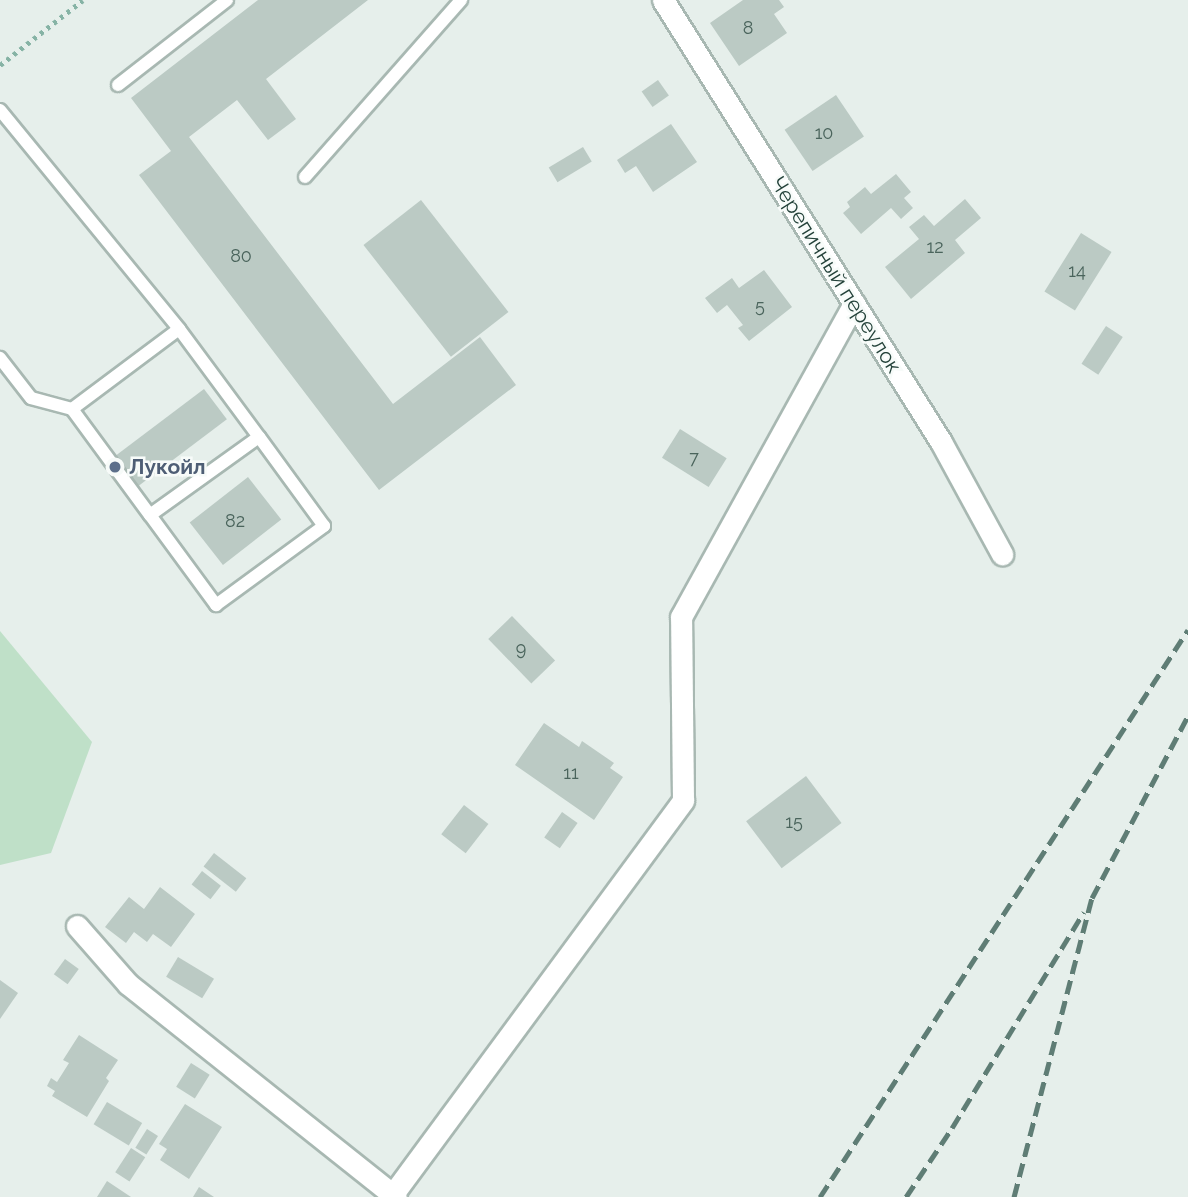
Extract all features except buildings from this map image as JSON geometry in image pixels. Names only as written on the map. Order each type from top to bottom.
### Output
[{"type":"street","name":"Черепичный переулок","points":[[663,0],[941,442],[1002,554]]},
{"type":"street","points":[[77,926],[128,984],[395,1195],[683,800],[681,617],[854,304]]},
{"type":"lane","points":[[118,85],[227,0]]},
{"type":"lane","points":[[305,177],[461,0]]},
{"type":"lane","points":[[0,110],[179,329],[324,526],[216,605],[72,409],[31,398],[0,358]]},
{"type":"lane","points":[[72,409],[179,329]]},
{"type":"lane","points":[[150,515],[259,437]]},
{"type":"path","points":[[0,65],[83,0]]},
{"type":"green space","points":[[0,631],[92,742],[51,853],[0,865]]},
{"type":"railway","points":[[820,1197],[1188,630]]},
{"type":"railway","points":[[1014,1197],[1092,898],[1188,716]]},
{"type":"railway","points":[[906,1197],[952,1128],[1084,912]]},
{"type":"place","name":"Лукойл","points":[[115,467]]}]
